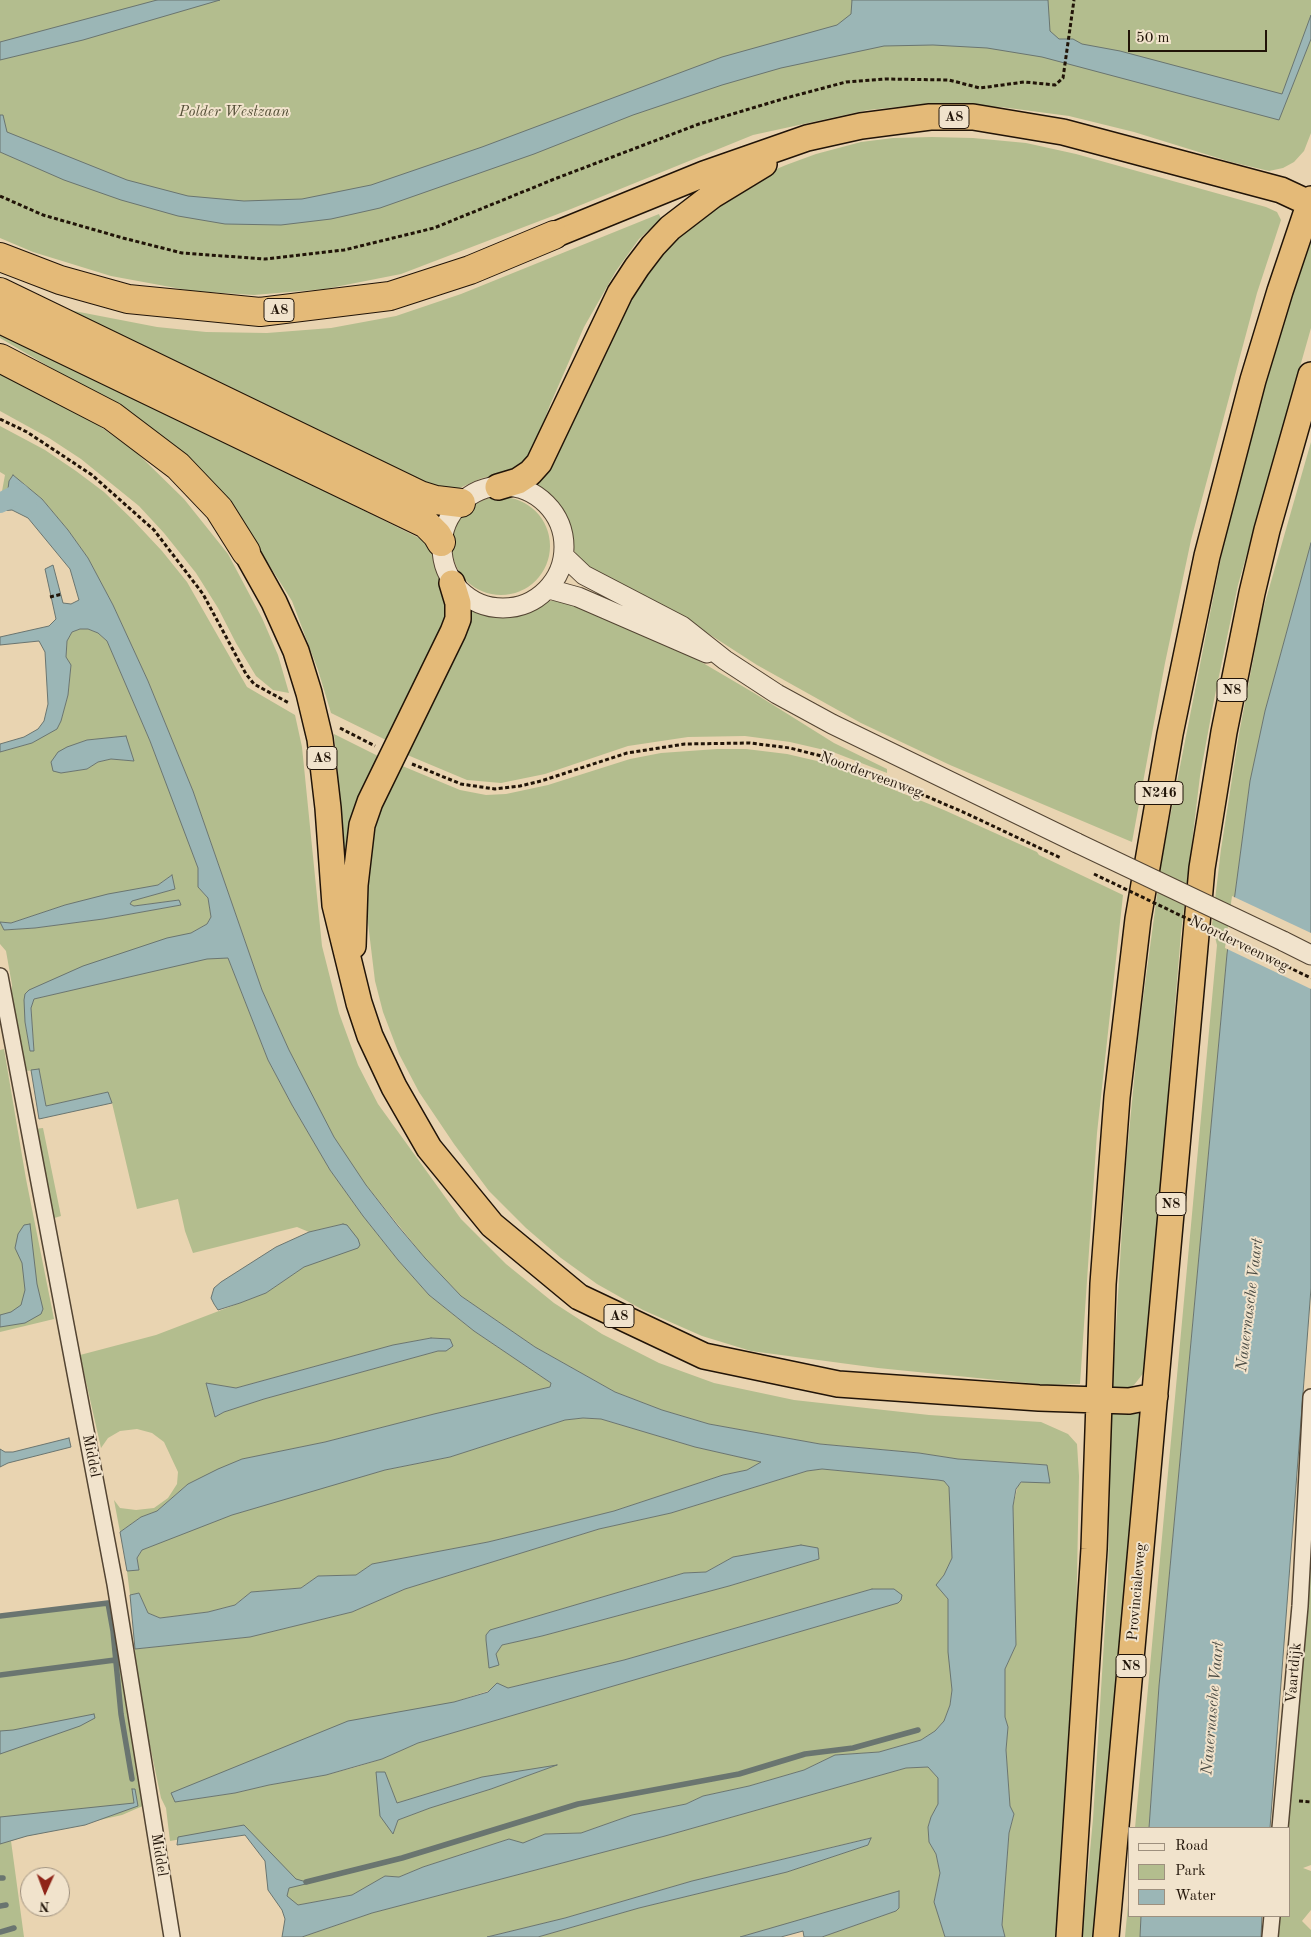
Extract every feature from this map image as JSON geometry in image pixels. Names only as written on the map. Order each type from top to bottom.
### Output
[{"type":"highway","name":"A8","points":[[0,257],[60,280],[128,299],[260,312],[390,296],[470,270],[704,174],[807,138],[836,130],[930,117],[973,117],[1063,132],[1281,190],[1311,202]]},
{"type":"highway","name":"A8","points":[[498,487],[518,481],[530,473],[539,463],[620,293],[653,246],[670,228],[712,195],[807,138]]},
{"type":"highway","name":"N246","points":[[1099,1400],[1102,1284],[1117,1097],[1134,948],[1152,828],[1187,644],[1207,556],[1253,380],[1280,291],[1311,202]]},
{"type":"highway","points":[[0,292],[420,495],[436,500],[460,503]]},
{"type":"highway","points":[[0,319],[426,524],[442,542]]},
{"type":"highway","name":"A8","points":[[0,358],[112,416],[178,466],[218,509],[246,552],[278,610],[296,651],[309,693],[321,748],[328,808],[335,905],[367,1028],[382,1063],[429,1148],[458,1186],[492,1225],[579,1297],[704,1356],[838,1384],[1039,1398],[1129,1402],[1155,1396]]},
{"type":"highway","name":"N8","points":[[1155,1396],[1188,1012],[1207,833],[1224,732],[1252,593],[1272,511],[1311,375]]},
{"type":"highway","name":"A8","points":[[352,976],[355,885],[362,825],[370,802],[458,619],[458,603],[452,583]]},
{"type":"highway","name":"Provincialeweg","points":[[1106,1937],[1155,1396]]},
{"type":"highway","points":[[1069,1937],[1094,1549],[1099,1400]]},
{"type":"street","points":[[498,487],[513,487],[535,495],[550,509],[561,526],[564,556],[558,576],[548,589],[534,600],[517,607],[498,608],[481,604],[465,596],[452,583],[444,567],[442,542],[449,517],[460,503],[483,490],[498,487]]},
{"type":"street","name":"Noorderveenweg","points":[[564,556],[584,575],[682,626],[725,660],[777,694],[832,724],[1311,956]]},
{"type":"street","name":"Noorderveenweg","points":[[548,589],[578,597],[725,660]]},
{"type":"street","name":"Middel","points":[[0,976],[115,1584],[172,1937]]},
{"type":"street","name":"Vaartdijk","points":[[1280,1827],[1300,1606],[1311,1397]]},
{"type":"street","points":[[1270,1937],[1272,1917]]},
{"type":"path","points":[[0,196],[44,215],[182,253],[265,259],[344,250],[434,228],[557,178],[699,124],[846,82],[885,78],[949,80],[980,88],[1024,82],[1055,85],[1063,78],[1074,0]]},
{"type":"path","points":[[0,419],[34,436],[92,475],[154,530],[203,594],[246,674],[254,684],[264,691],[292,704]]},
{"type":"path","points":[[50,597],[62,594]]},
{"type":"path","points":[[333,725],[384,750]]},
{"type":"path","name":"Noorderveenweg","points":[[411,763],[461,784],[495,789],[541,781],[627,753],[685,744],[750,743],[790,748],[829,758],[872,773],[963,812],[1065,860]]},
{"type":"path","name":"Noorderveenweg","points":[[1091,872],[1311,978]]},
{"type":"green space","name":"Polder Westzaan","points":[[0,0],[1311,0],[1311,133],[1304,151],[1294,162],[1283,168],[1269,171],[1231,162],[1134,132],[1069,116],[1001,107],[926,104],[868,110],[753,135],[571,209],[401,274],[325,289],[254,295],[192,291],[111,276],[33,252],[0,238],[0,152],[27,163],[0,151]]},
{"type":"green space","points":[[893,138],[973,138],[1026,143],[1076,154],[1266,207],[1277,212],[1281,220],[1257,293],[1191,540],[1165,663],[1132,842],[950,765],[861,723],[757,665],[681,616],[588,569],[579,560],[573,548],[563,511],[556,501],[535,484],[607,332],[664,243],[760,176],[786,165],[816,154],[861,142]]},
{"type":"green space","points":[[659,214],[661,219],[639,239],[616,271],[584,327],[550,405],[533,450],[523,465],[504,474],[482,478],[453,491],[437,490],[43,305],[157,327],[206,332],[267,333],[331,328],[396,316],[461,294]]},
{"type":"green space","points":[[1311,227],[1311,328],[1238,585],[1200,776],[1181,933],[1169,1077],[1167,1138],[1145,1371],[1134,1385],[1123,1393],[1112,1393],[1126,1164],[1139,1029],[1162,858],[1222,553],[1248,444],[1269,372],[1281,318]]},
{"type":"green space","points":[[0,335],[207,432],[435,546],[438,568],[444,580],[447,612],[442,630],[388,741],[331,713],[318,670],[292,601],[238,516],[106,400],[0,338]]},
{"type":"green space","points":[[0,368],[67,403],[136,452],[184,499],[228,554],[262,618],[278,655],[289,693],[273,690],[256,676],[196,573],[164,533],[139,506],[81,459],[49,438],[0,411]]},
{"type":"green space","points":[[0,426],[45,450],[76,471],[104,492],[133,520],[162,551],[187,582],[247,687],[295,715],[302,747],[322,946],[339,1013],[358,1065],[378,1104],[461,1219],[506,1264],[554,1303],[602,1334],[659,1363],[714,1383],[794,1400],[929,1415],[1041,1422],[1068,1434],[1077,1444],[1079,1476],[1073,1774],[1060,1937],[1005,1937],[1002,1925],[1009,1833],[1014,1815],[1010,1806],[1006,1750],[1008,1727],[1005,1717],[1005,1669],[1016,1645],[1013,1506],[1018,1485],[1047,1465],[958,1459],[919,1453],[820,1444],[709,1424],[662,1410],[615,1392],[535,1347],[461,1296],[425,1258],[366,1185],[334,1137],[307,1087],[262,990],[193,791],[148,681],[113,605],[88,558],[42,499],[13,475],[9,481],[8,501],[0,502],[5,475],[0,472]]},
{"type":"green space","points":[[1311,442],[1311,543],[1265,711],[1250,781],[1227,954],[1159,1686],[1149,1827],[1135,1827],[1217,945],[1212,925],[1221,849],[1239,734],[1262,613]]},
{"type":"green space","points":[[491,497],[511,497],[520,500],[536,511],[547,527],[550,536],[550,556],[547,565],[536,581],[520,592],[511,595],[491,595],[474,587],[460,573],[452,556],[452,536],[460,519],[474,505]]},
{"type":"green space","points":[[559,600],[578,602],[669,643],[834,743],[887,769],[887,773],[833,752],[790,742],[745,736],[688,737],[628,746],[545,774],[501,783],[467,780],[405,754],[472,610],[508,614],[521,612],[543,602]]},
{"type":"green space","points":[[88,629],[98,633],[107,641],[150,741],[176,808],[198,868],[198,887],[208,898],[211,917],[207,924],[191,933],[25,994],[25,1022],[30,1051],[34,1050],[31,1008],[34,999],[207,958],[228,958],[268,1060],[330,1170],[363,1216],[429,1295],[474,1331],[551,1383],[550,1387],[325,1442],[242,1459],[188,1484],[157,1511],[141,1517],[120,1532],[114,1500],[120,1508],[136,1510],[154,1508],[168,1498],[177,1484],[178,1472],[164,1442],[152,1433],[137,1429],[120,1431],[108,1438],[101,1448],[80,1355],[156,1335],[266,1293],[304,1267],[322,1259],[343,1224],[309,1232],[297,1227],[193,1253],[185,1231],[178,1199],[137,1209],[108,1092],[46,1106],[39,1070],[25,1071],[12,1001],[12,985],[6,951],[0,944],[0,752],[32,743],[61,721],[68,695],[71,666],[66,657],[67,641],[72,632]],"holes":[[[126,737],[134,761],[111,759],[98,762],[87,769],[61,773],[68,747],[87,740]],[[172,875],[175,889],[131,901],[130,904],[134,906],[179,900],[181,905],[103,919],[35,928],[4,930],[1,922],[11,923],[65,905],[158,885]],[[431,1338],[450,1339],[446,1351],[438,1351],[264,1399],[224,1412],[215,1417],[206,1383],[236,1388],[393,1345]]]},
{"type":"green space","points":[[334,734],[380,757],[345,894],[337,762]]},
{"type":"green space","points":[[746,749],[787,754],[830,764],[944,810],[1037,852],[1039,855],[1123,895],[1097,1133],[1080,1384],[1047,1385],[878,1368],[751,1351],[702,1336],[643,1310],[597,1284],[561,1258],[526,1228],[489,1191],[419,1092],[399,1054],[383,1012],[375,981],[367,915],[369,852],[377,819],[400,765],[460,790],[486,795],[506,794],[548,785],[630,759],[661,753]]},
{"type":"green space","points":[[4,1049],[26,1179],[54,1319],[0,1332],[0,1050]]},
{"type":"green space","points":[[43,1128],[61,1216],[51,1219],[34,1129]]},
{"type":"green space","points":[[1111,1413],[1142,1414],[1093,1937],[1082,1937],[1093,1819],[1108,1577]]},
{"type":"green space","points":[[601,1419],[695,1447],[762,1462],[747,1470],[723,1475],[614,1511],[488,1542],[372,1564],[356,1575],[318,1576],[301,1588],[251,1592],[235,1605],[208,1612],[160,1618],[148,1613],[139,1593],[130,1595],[127,1571],[139,1570],[137,1558],[142,1550],[171,1538],[232,1515],[311,1491],[385,1470],[450,1457],[565,1420]]},
{"type":"green space","points":[[822,1469],[938,1480],[944,1481],[949,1487],[952,1558],[937,1585],[948,1599],[952,1690],[950,1705],[944,1721],[935,1731],[921,1740],[879,1752],[835,1755],[804,1770],[749,1786],[703,1796],[686,1804],[632,1815],[581,1833],[545,1834],[523,1844],[509,1839],[423,1867],[399,1877],[385,1876],[352,1895],[292,1906],[255,1845],[245,1835],[229,1831],[170,1841],[166,1808],[161,1798],[136,1679],[135,1649],[250,1637],[352,1612],[405,1589],[599,1529],[671,1513],[807,1471]],"holes":[[[818,1548],[819,1559],[729,1586],[502,1645],[496,1654],[486,1635],[491,1630],[663,1579],[684,1573],[706,1572],[733,1557]],[[872,1589],[894,1589],[901,1600],[898,1603],[418,1743],[382,1759],[356,1767],[326,1775],[235,1793],[175,1802],[488,1691],[508,1688],[624,1660]],[[554,1766],[398,1820],[393,1834],[385,1773],[397,1803],[482,1777]]]},
{"type":"green space","points":[[1311,1509],[1311,1865],[1303,1868],[1311,1871],[1311,1910],[1302,1921],[1311,1930],[1311,1937],[1276,1937],[1277,1917],[1291,1917],[1291,1827],[1284,1827]]},
{"type":"green space","points":[[113,1604],[127,1712],[145,1805],[122,1815],[11,1841],[24,1937],[0,1937],[0,1617]]},
{"type":"green space","points":[[928,1767],[938,1778],[938,1804],[928,1827],[929,1842],[936,1854],[940,1873],[934,1902],[945,1937],[822,1937],[896,1911],[899,1908],[899,1892],[740,1937],[538,1937],[639,1908],[787,1872],[868,1845],[870,1838],[692,1881],[565,1918],[487,1937],[302,1937],[372,1913],[665,1836],[906,1768]]},
{"type":"green space","points":[[1128,1905],[1128,1917],[1141,1917],[1140,1937],[1125,1937]]},
{"type":"water","points":[[157,0],[220,0],[83,40],[0,60],[0,42]]},
{"type":"water","points":[[852,0],[1048,0],[1050,31],[1059,39],[1073,39],[1082,44],[1120,51],[1282,94],[1311,15],[1311,39],[1279,120],[1042,57],[987,48],[933,45],[884,46],[781,68],[722,85],[633,115],[534,154],[380,208],[331,219],[281,225],[225,224],[178,216],[121,200],[64,180],[0,152],[0,115],[3,115],[7,132],[127,180],[188,196],[244,201],[302,199],[371,185],[482,147],[722,57],[837,25],[851,14]]},
{"type":"water","points":[[13,475],[42,499],[68,530],[88,558],[113,605],[148,681],[193,791],[262,990],[289,1050],[334,1137],[366,1185],[398,1226],[461,1296],[535,1347],[615,1392],[662,1410],[709,1424],[820,1444],[919,1453],[958,1459],[1047,1465],[1050,1483],[1021,1482],[1016,1489],[1013,1506],[1016,1645],[1005,1669],[1005,1717],[1008,1727],[1006,1750],[1010,1806],[1014,1814],[1009,1833],[1002,1925],[1005,1937],[945,1937],[934,1902],[940,1873],[936,1854],[929,1842],[928,1827],[938,1804],[938,1778],[928,1767],[906,1768],[665,1836],[372,1913],[302,1937],[282,1937],[285,1919],[282,1910],[268,1890],[265,1861],[245,1835],[177,1845],[178,1837],[244,1825],[296,1879],[310,1883],[289,1888],[287,1896],[298,1905],[352,1895],[385,1876],[399,1877],[423,1867],[509,1839],[523,1843],[545,1834],[581,1833],[632,1815],[686,1804],[703,1796],[749,1786],[804,1770],[835,1755],[879,1752],[921,1740],[935,1731],[944,1721],[950,1705],[952,1690],[948,1652],[948,1599],[936,1585],[944,1575],[952,1558],[949,1487],[944,1481],[938,1480],[822,1469],[807,1471],[671,1513],[599,1529],[405,1589],[352,1612],[250,1637],[135,1649],[130,1595],[139,1593],[148,1613],[160,1618],[208,1612],[235,1605],[251,1592],[301,1588],[318,1576],[356,1575],[372,1564],[488,1542],[614,1511],[723,1475],[747,1470],[761,1462],[695,1447],[601,1419],[565,1420],[450,1457],[385,1470],[232,1515],[142,1550],[137,1558],[139,1570],[127,1571],[120,1532],[141,1517],[157,1511],[188,1484],[218,1469],[242,1459],[325,1442],[550,1387],[551,1383],[474,1331],[429,1295],[363,1216],[330,1170],[268,1060],[228,958],[207,959],[34,999],[31,1008],[34,1051],[30,1051],[25,1022],[24,1000],[25,994],[29,990],[83,966],[167,938],[191,933],[207,924],[211,917],[208,898],[198,887],[198,868],[150,741],[107,641],[98,633],[88,629],[80,629],[72,632],[67,641],[66,657],[71,665],[68,695],[57,729],[32,743],[0,752],[0,744],[24,737],[38,729],[44,721],[48,704],[45,652],[39,641],[0,645],[0,637],[49,626],[56,619],[45,569],[53,565],[63,603],[71,604],[79,600],[70,569],[28,518],[12,510],[0,511],[0,502],[8,501],[9,481]]},
{"type":"water","name":"Nauernasche Vaart","points":[[1311,543],[1311,1288],[1270,1827],[1149,1827],[1159,1686],[1227,954],[1250,781],[1265,711]]},
{"type":"water","points":[[126,736],[134,761],[111,759],[98,762],[87,769],[61,773],[53,771],[51,762],[58,752],[67,747],[87,740]]},
{"type":"water","points":[[172,875],[175,889],[132,901],[130,904],[134,906],[179,900],[181,905],[103,919],[35,928],[4,930],[0,922],[11,923],[65,905],[108,894],[158,885]]},
{"type":"water","points":[[39,1069],[46,1106],[108,1092],[112,1103],[39,1119],[31,1070]]},
{"type":"water","points":[[30,1224],[37,1284],[43,1309],[41,1314],[25,1323],[0,1327],[0,1315],[11,1312],[21,1305],[25,1290],[22,1263],[15,1248],[18,1234],[24,1225]]},
{"type":"water","points":[[343,1224],[347,1225],[358,1239],[360,1245],[358,1248],[304,1267],[266,1293],[218,1310],[214,1304],[211,1298],[214,1288],[276,1247],[309,1232]]},
{"type":"water","points":[[431,1338],[450,1339],[453,1346],[446,1351],[438,1351],[264,1399],[224,1412],[215,1417],[206,1383],[236,1388],[393,1345]]},
{"type":"water","points":[[69,1438],[71,1447],[8,1463],[0,1467],[0,1449],[5,1452],[13,1452]]},
{"type":"water","points":[[801,1545],[818,1548],[819,1559],[729,1586],[502,1645],[496,1654],[499,1665],[489,1668],[486,1635],[490,1630],[684,1573],[706,1572],[733,1557]]},
{"type":"water","points":[[872,1589],[894,1589],[902,1595],[901,1600],[898,1603],[418,1743],[382,1759],[326,1775],[235,1793],[175,1802],[171,1793],[348,1721],[454,1702],[488,1692],[497,1683],[508,1688],[624,1660]]},
{"type":"water","points":[[94,1714],[95,1718],[80,1726],[0,1754],[0,1731]]},
{"type":"water","points":[[557,1765],[398,1820],[393,1834],[380,1816],[376,1772],[385,1772],[397,1803],[482,1777]]},
{"type":"water","points":[[132,1789],[135,1789],[138,1806],[85,1825],[27,1836],[0,1844],[0,1817],[134,1803]]},
{"type":"water","points":[[871,1838],[868,1845],[787,1872],[639,1908],[538,1937],[487,1937],[565,1918],[692,1881]]},
{"type":"water","points":[[899,1891],[899,1908],[896,1911],[822,1937],[804,1937],[803,1931],[781,1937],[740,1937]]},
{"type":"water","points":[[1141,1917],[1262,1917],[1261,1937],[1140,1937]]},
{"type":"pier","points":[[1232,896],[1311,933],[1311,989],[1225,948]]},
{"type":"waterway","points":[[0,503],[19,493],[27,505]]},
{"type":"waterway","points":[[0,1616],[108,1603],[113,1631],[121,1714],[132,1779]]},
{"type":"waterway","points":[[0,1675],[115,1660]]},
{"type":"waterway","points":[[306,1882],[402,1858],[578,1804],[739,1774],[805,1754],[853,1748],[918,1730]]},
{"type":"waterway","points":[[0,1906],[6,1905]]},
{"type":"waterway","points":[[0,1932],[14,1928]]}]
